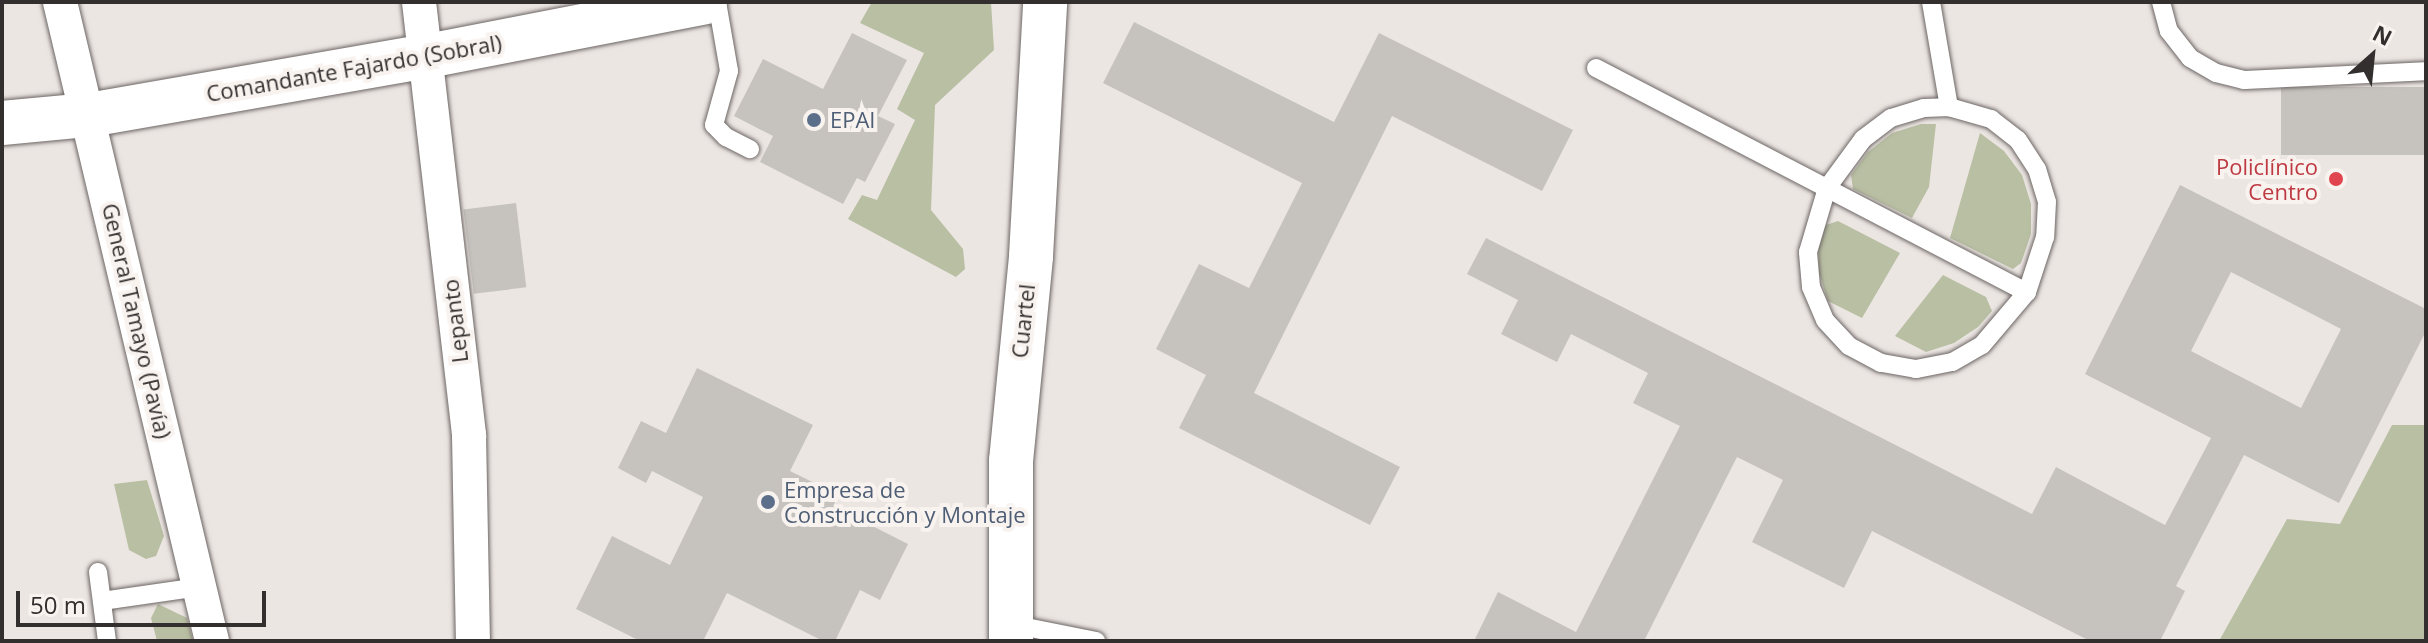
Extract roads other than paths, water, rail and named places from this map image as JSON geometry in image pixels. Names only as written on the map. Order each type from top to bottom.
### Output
[{"type":"main road","name":"Cuartel","points":[[1011,632],[1011,461],[1031,256],[1045,2]]},
{"type":"main road","name":"Comandante Fajardo (Sobral)","points":[[2,123],[89,115],[423,57],[683,4]]},
{"type":"street","name":"General Tamayo (Pavía)","points":[[60,2],[212,641]]},
{"type":"street","name":"Lepanto","points":[[419,2],[469,435],[473,641]]},
{"type":"lane","points":[[717,2],[729,71],[714,125],[726,137],[750,149]]},
{"type":"lane","points":[[1931,2],[1949,107]]},
{"type":"lane","points":[[2161,2],[2169,31],[2190,58],[2216,73],[2244,80],[2426,71]]},
{"type":"lane","points":[[1596,68],[2027,292]]},
{"type":"lane","points":[[1949,107],[1991,119],[2018,140],[2037,169],[2047,202],[2045,237],[2027,292],[1982,345],[1952,362],[1916,369],[1881,363],[1849,346],[1825,320],[1811,287],[1808,252],[1827,188],[1863,139],[1891,118],[1924,108],[1949,107]]},
{"type":"lane","points":[[98,572],[107,641]]},
{"type":"lane","points":[[102,601],[199,587]]},
{"type":"lane","points":[[1011,632],[1096,641]]},
{"type":"place","name":"EPAI","points":[[814,120]]},
{"type":"place","name":"Policlínico Centro","points":[[2336,179]]},
{"type":"place","name":"Empresa de Construcción y Montaje","points":[[768,502]]}]
